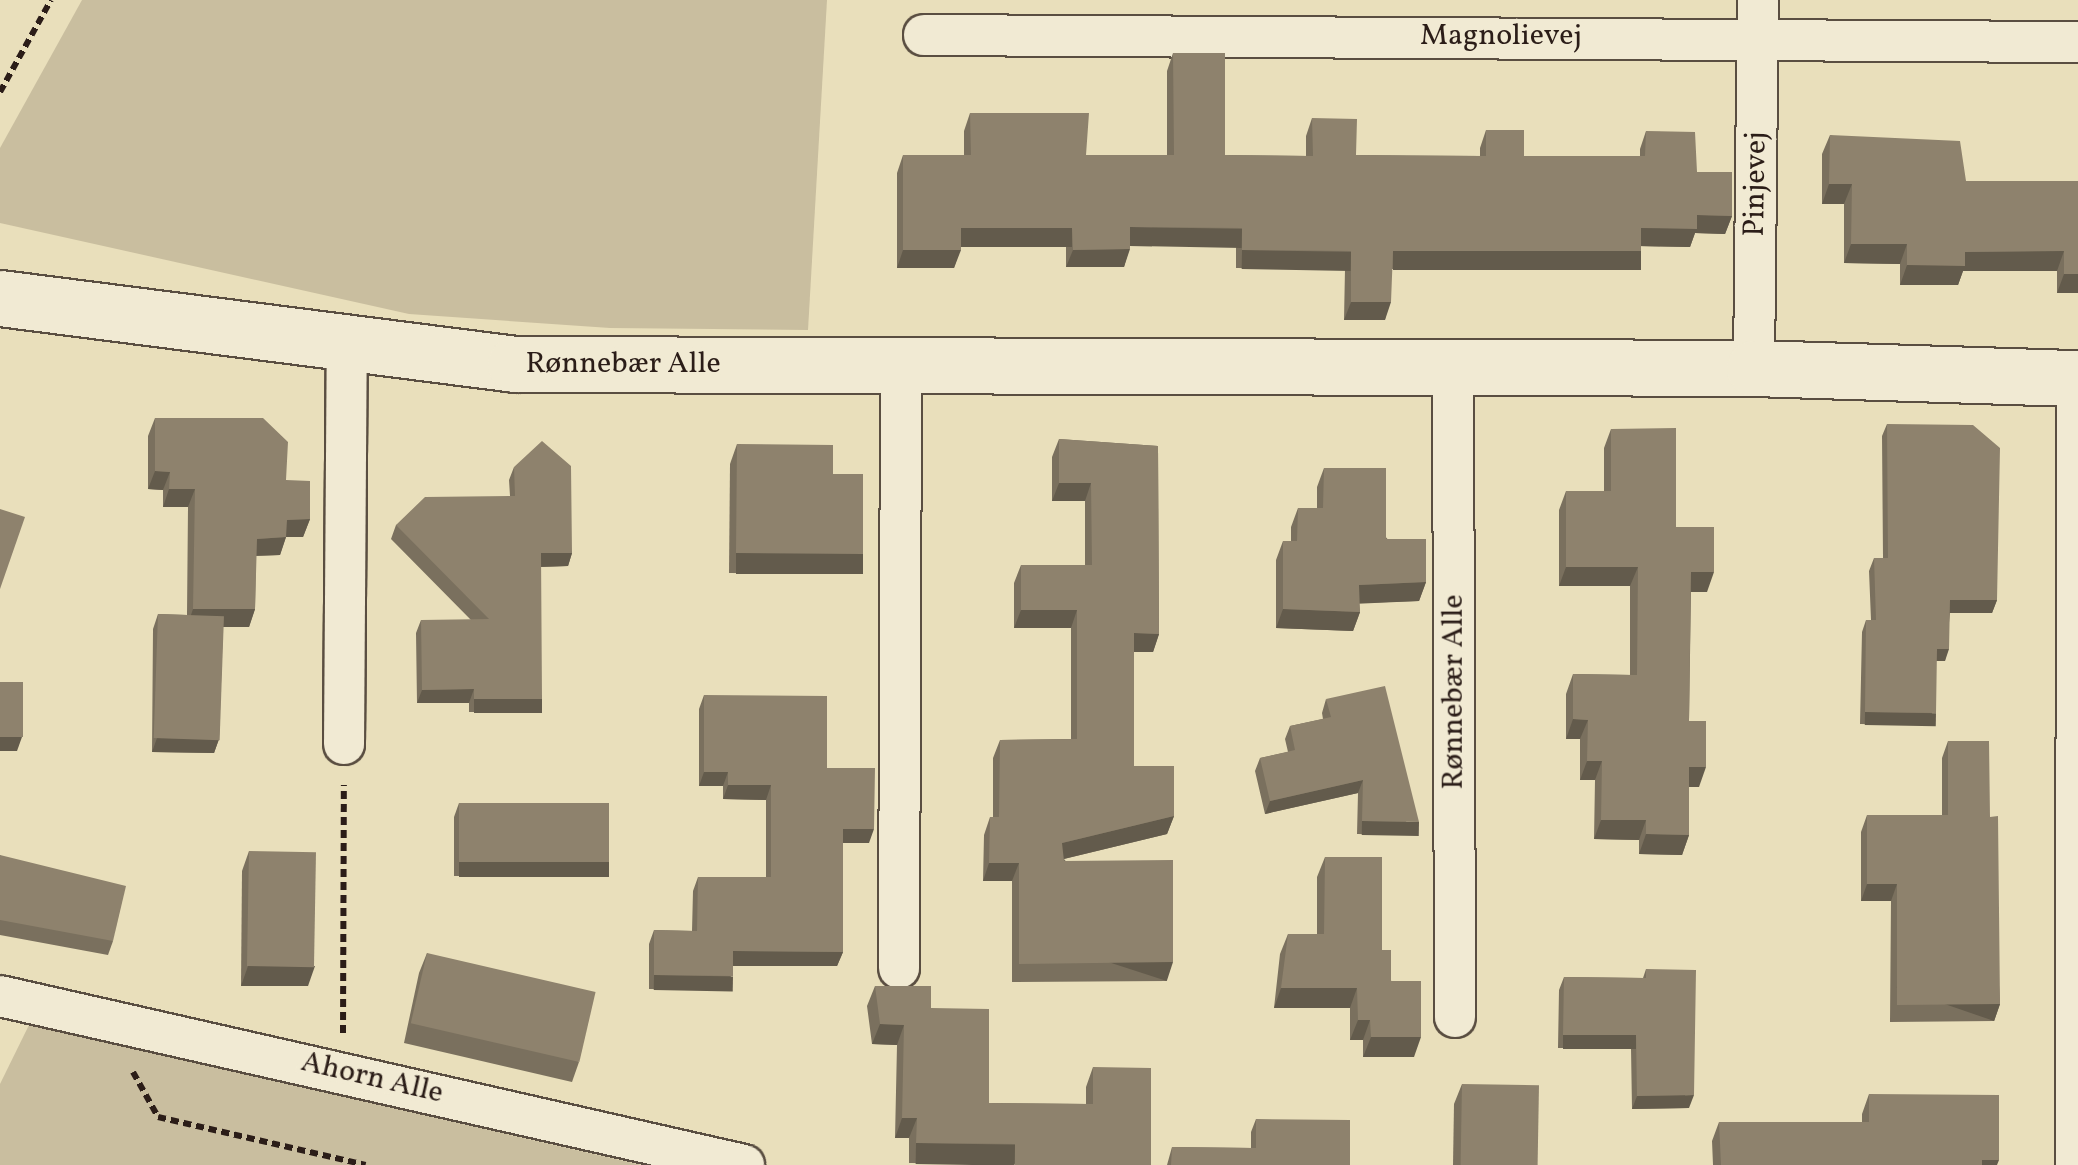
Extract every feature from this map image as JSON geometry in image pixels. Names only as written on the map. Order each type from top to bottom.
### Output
[{"type":"main road","name":"Rønnebær Alle","points":[[0,298],[515,364],[1754,368],[2078,378]]},
{"type":"street","name":"Magnolievej","points":[[924,35],[1758,18],[2078,42]]},
{"type":"street","name":"Pinjevej","points":[[1754,368],[1758,18]]},
{"type":"street","points":[[344,744],[347,345]]},
{"type":"street","points":[[899,968],[901,366]]},
{"type":"street","name":"Rønnebær Alle","points":[[1453,367],[1455,1017]]},
{"type":"street","points":[[2076,1165],[2078,378]]},
{"type":"street","name":"Ahorn Alle","points":[[0,996],[343,1070],[744,1165]]},
{"type":"path","points":[[0,92],[51,0]]},
{"type":"path","points":[[343,1070],[344,744]]},
{"type":"path","points":[[107,1022],[158,1118],[366,1165]]},
{"type":"shaded area","points":[[82,0],[827,0],[808,330],[610,328],[409,314],[0,223],[0,148]]},
{"type":"shaded area","points":[[29,1025],[642,1165],[0,1165],[0,1084]]},
{"type":"building","points":[[1173,53],[1225,53],[1225,155],[1313,156],[1312,118],[1357,119],[1356,155],[1486,156],[1486,130],[1524,130],[1524,156],[1645,156],[1646,131],[1695,132],[1697,172],[1732,172],[1732,216],[1697,215],[1697,229],[1641,228],[1641,251],[1393,251],[1391,302],[1351,302],[1351,251],[1242,250],[1242,228],[1130,227],[1130,249],[1073,250],[1072,228],[961,228],[961,250],[903,250],[903,155],[971,155],[970,113],[1089,113],[1086,155],[1174,155]]},
{"type":"building","points":[[1830,135],[1960,141],[1966,181],[2078,181],[2078,274],[2064,274],[2064,251],[1965,252],[1965,266],[1907,265],[1907,244],[1851,244],[1852,184],[1829,184]]},
{"type":"building","points":[[155,418],[263,418],[288,442],[286,480],[310,481],[310,519],[287,520],[286,537],[257,539],[255,609],[193,609],[195,489],[169,489],[170,472],[155,471]]},
{"type":"building","points":[[1887,424],[1973,425],[2000,448],[1997,600],[1950,600],[1949,649],[1937,649],[1936,713],[1865,712],[1866,620],[1876,620],[1874,558],[1888,558]]},
{"type":"building","points":[[1676,428],[1676,527],[1714,527],[1714,572],[1691,572],[1689,721],[1706,721],[1706,767],[1689,767],[1689,835],[1646,834],[1646,820],[1601,820],[1602,761],[1587,761],[1588,720],[1573,719],[1573,674],[1637,675],[1638,567],[1566,567],[1566,491],[1611,491],[1611,429]]},
{"type":"building","points":[[1059,439],[1158,446],[1159,634],[1134,633],[1134,766],[1174,766],[1174,816],[1062,843],[1064,861],[1173,860],[1173,962],[1019,964],[1019,863],[989,863],[990,817],[999,817],[1000,740],[1077,739],[1077,610],[1021,610],[1021,565],[1092,565],[1091,483],[1059,483]]},
{"type":"building","points":[[542,441],[571,466],[572,553],[541,553],[542,699],[474,699],[474,689],[422,690],[421,620],[489,619],[396,525],[425,497],[515,496],[514,467]]},
{"type":"building","points":[[737,444],[833,445],[833,474],[863,474],[863,554],[736,553]]},
{"type":"building","points":[[1324,468],[1386,468],[1386,539],[1426,539],[1426,582],[1359,585],[1360,612],[1283,609],[1283,541],[1297,541],[1298,508],[1323,508]]},
{"type":"building","points":[[0,509],[25,517],[0,589]]},
{"type":"building","points":[[158,614],[224,616],[220,740],[154,738]]},
{"type":"building","points":[[0,682],[23,682],[23,737],[0,737]]},
{"type":"building","points":[[1385,686],[1419,822],[1362,821],[1363,780],[1270,801],[1260,758],[1295,750],[1290,726],[1331,717],[1326,699]]},
{"type":"building","points":[[704,695],[827,696],[827,768],[875,768],[874,829],[843,829],[843,952],[733,951],[733,976],[654,975],[654,930],[697,931],[698,877],[771,877],[771,785],[728,785],[728,772],[704,772]]},
{"type":"building","points":[[1948,741],[1989,741],[1990,817],[1998,816],[2000,1004],[1897,1005],[1897,884],[1867,884],[1867,815],[1948,815]]},
{"type":"building","points":[[459,803],[609,803],[609,862],[459,862]]},
{"type":"building","points":[[249,851],[316,852],[314,967],[247,966]]},
{"type":"building","points":[[0,855],[126,886],[113,941],[0,920]]},
{"type":"building","points":[[1325,857],[1382,857],[1382,950],[1391,950],[1391,981],[1421,981],[1421,1037],[1371,1037],[1370,1020],[1358,1020],[1357,988],[1281,988],[1288,934],[1324,934]]},
{"type":"building","points":[[427,953],[596,992],[579,1062],[411,1023]]},
{"type":"building","points":[[1646,969],[1696,970],[1694,1095],[1637,1096],[1636,1035],[1563,1035],[1564,977],[1646,978]]},
{"type":"building","points":[[875,986],[931,986],[931,1008],[989,1009],[989,1103],[1093,1104],[1093,1067],[1151,1068],[1151,1165],[1015,1165],[1015,1144],[916,1143],[917,1118],[902,1118],[904,1025],[880,1024]]},
{"type":"building","points":[[1462,1084],[1539,1085],[1538,1165],[1461,1165]]},
{"type":"building","points":[[1869,1094],[1999,1095],[1999,1160],[1982,1160],[1982,1165],[1721,1165],[1719,1122],[1869,1122]]},
{"type":"building","points":[[1256,1119],[1350,1120],[1350,1165],[1171,1165],[1172,1147],[1256,1148]]}]
